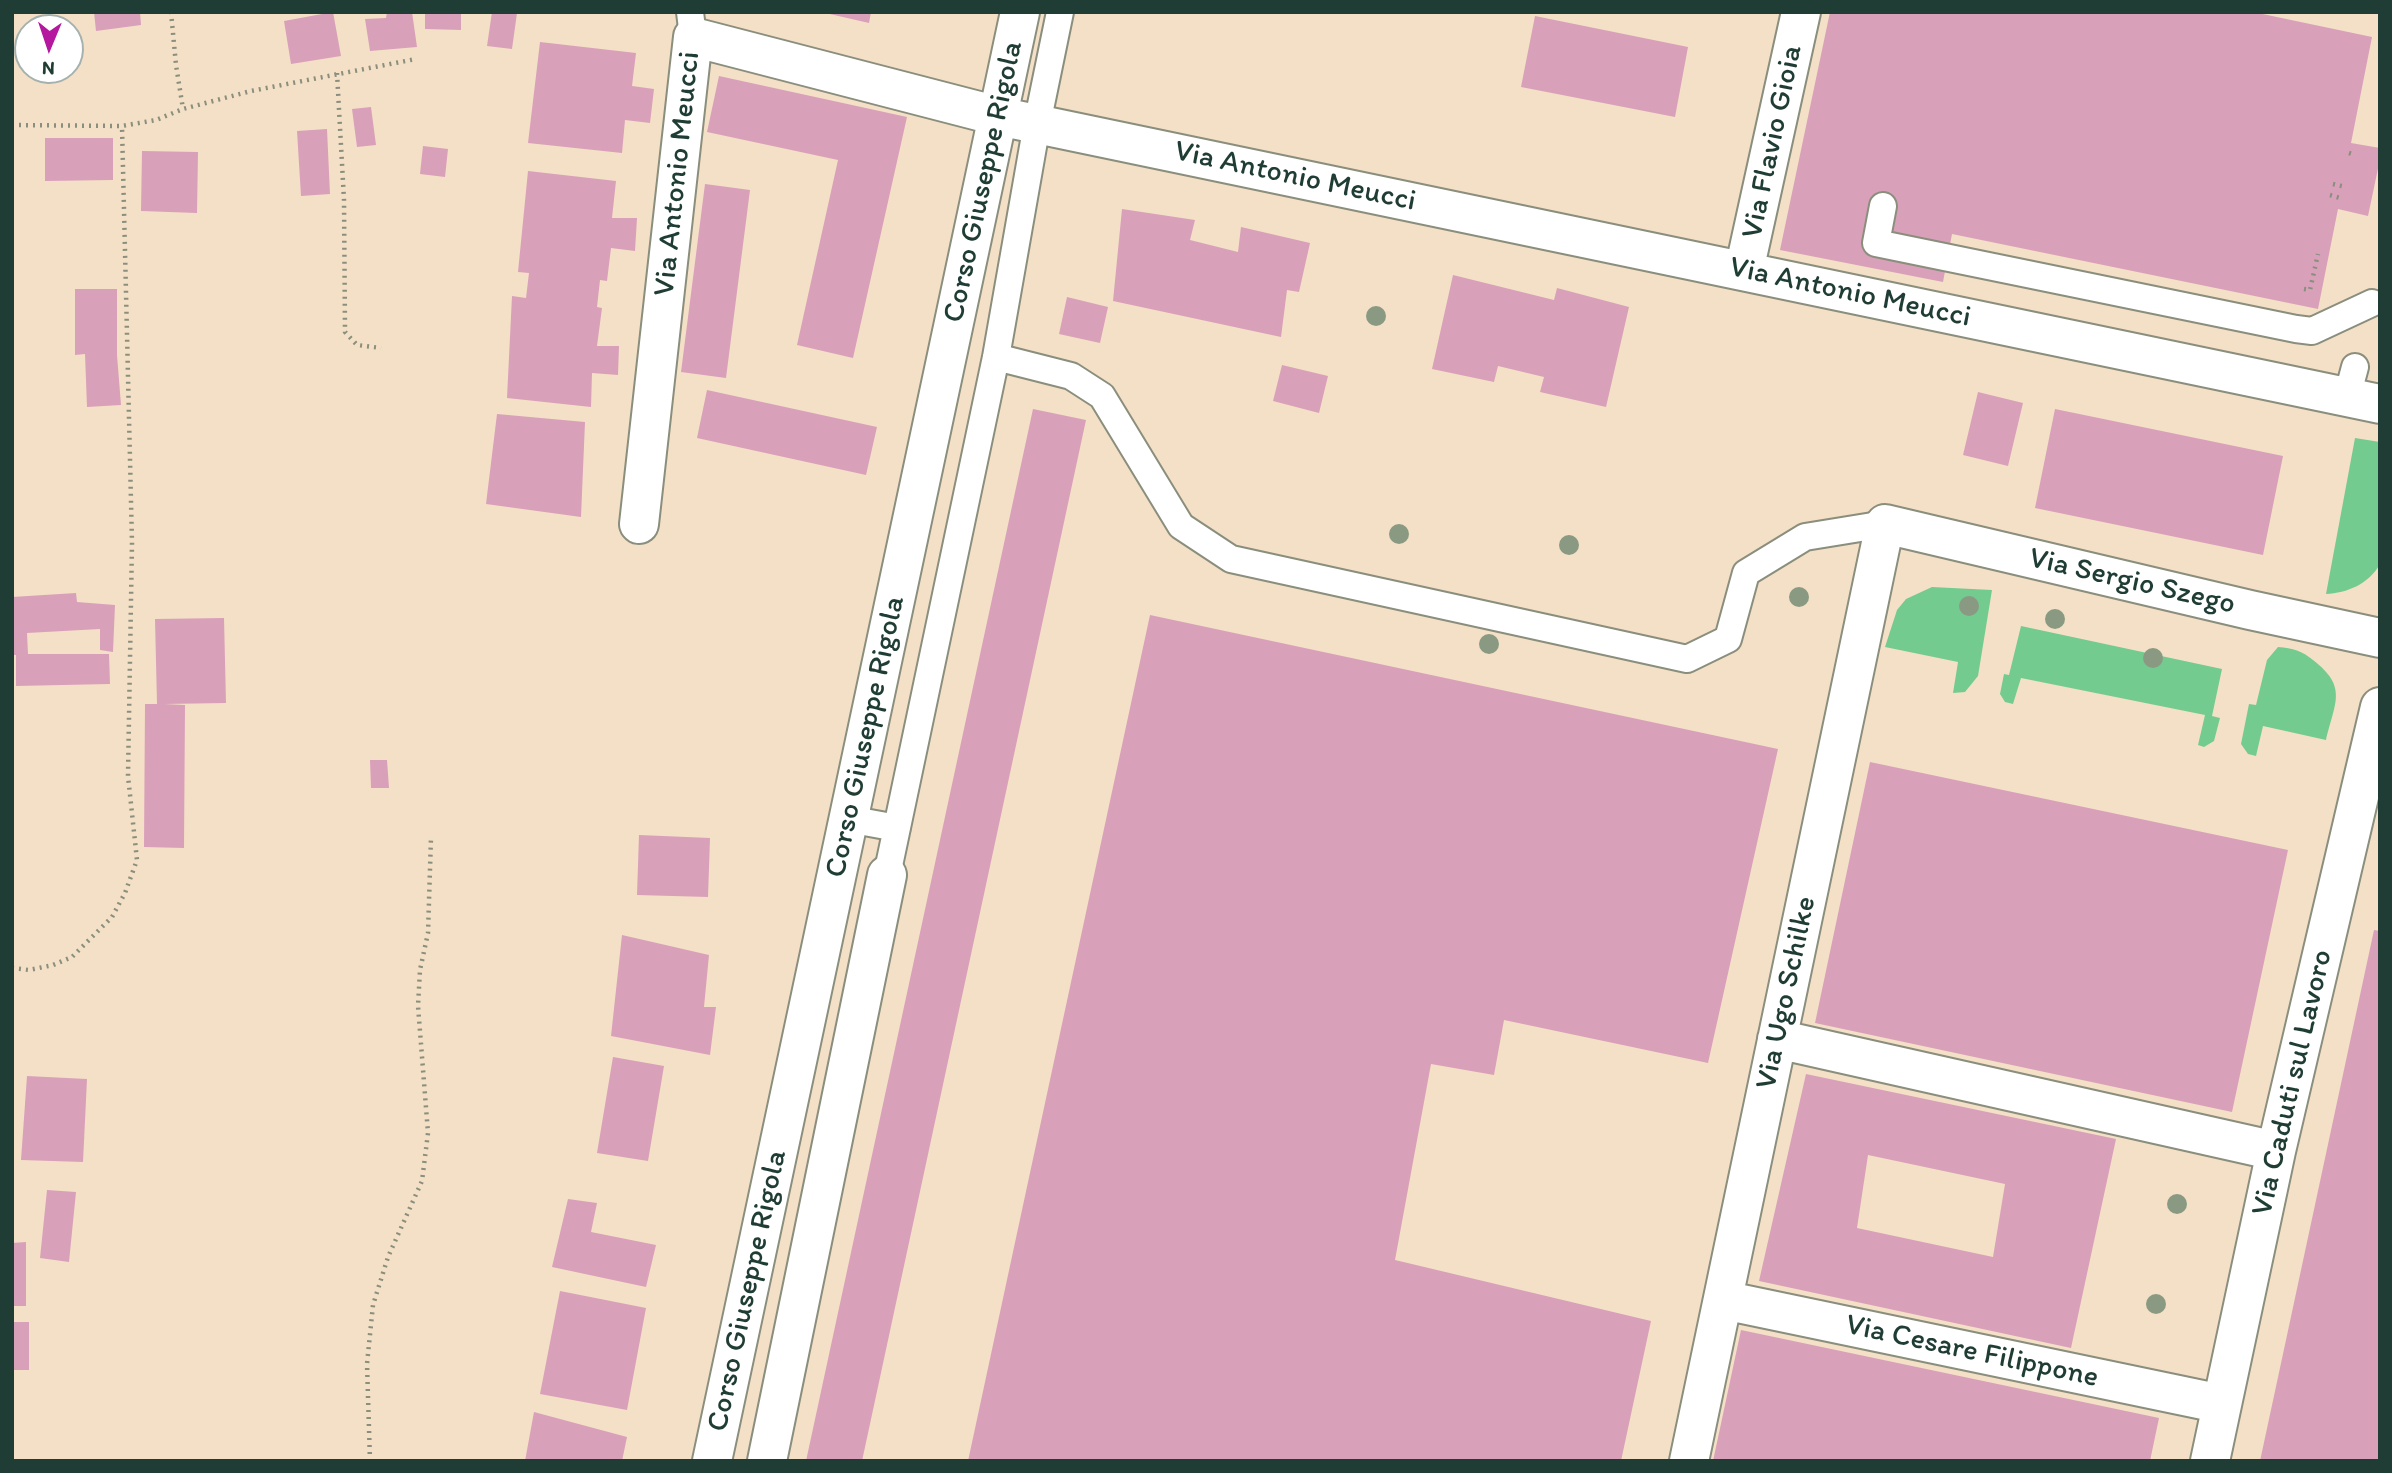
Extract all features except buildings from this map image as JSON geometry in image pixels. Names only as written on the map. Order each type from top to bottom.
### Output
[{"type":"street","name":"Corso Giuseppe Rigola","points":[[712,1461],[1020,12]]},
{"type":"street","name":"Via Flavio Gioia","points":[[1744,271],[1801,12]]},
{"type":"street","name":"Via Antonio Meucci","points":[[639,524],[691,24],[998,116],[1744,271],[2361,389]]},
{"type":"street","name":"Via Sergio Szego","points":[[1885,524],[2380,638]]},
{"type":"street","name":"Via Ugo Schilke","points":[[1689,1461],[1885,524]]},
{"type":"street","name":"Via Caduti sul Lavoro","points":[[2210,1461],[2276,1151],[2380,706]]},
{"type":"street","points":[[767,1461],[887,875]]},
{"type":"street","points":[[1777,1039],[2276,1151]]},
{"type":"street","name":"Via Cesare Filippone","points":[[1723,1300],[2222,1404]]},
{"type":"lane","points":[[887,875],[996,357],[1037,124],[1060,12]]},
{"type":"lane","points":[[1883,206],[1876,243],[2296,329],[2312,331],[2372,303]]},
{"type":"lane","points":[[996,357],[1071,376],[1102,396],[1181,526],[1231,559],[1687,659],[1728,639],[1746,573],[1805,537],[1885,524]]},
{"type":"lane","points":[[848,819],[897,828]]},
{"type":"path","points":[[171,12],[183,109]]},
{"type":"path","points":[[12,125],[122,126],[156,120],[183,109],[251,91],[416,59]]},
{"type":"path","points":[[337,74],[344,200],[345,332],[357,345],[381,348]]},
{"type":"path","points":[[12,968],[29,970],[53,965],[72,957],[112,917],[125,893],[137,860],[128,776],[132,543],[122,126]]},
{"type":"path","points":[[2333,184],[2346,187]]},
{"type":"path","points":[[2330,195],[2340,198]]},
{"type":"path","points":[[2304,289],[2310,290],[2318,254]]},
{"type":"path","points":[[369,1461],[368,1364],[373,1305],[393,1246],[422,1181],[428,1133],[418,1006],[420,970],[428,933],[432,837]]},
{"type":"green space","points":[[2355,438],[2380,442],[2380,564],[2370,577],[2357,586],[2326,594]]},
{"type":"green space","points":[[1932,587],[1992,590],[1978,676],[1965,692],[1953,693],[1958,662],[1885,647],[1897,610],[1906,599]]},
{"type":"green space","points":[[2021,626],[2222,669],[2212,716],[2220,718],[2214,741],[2204,747],[2198,745],[2205,715],[2021,678],[2013,704],[2005,702],[2000,694],[2004,674],[2009,675]]},
{"type":"green space","points":[[2278,647],[2301,652],[2324,670],[2335,687],[2335,705],[2326,740],[2263,726],[2256,756],[2248,754],[2241,744],[2249,704],[2256,705],[2267,660]]}]
